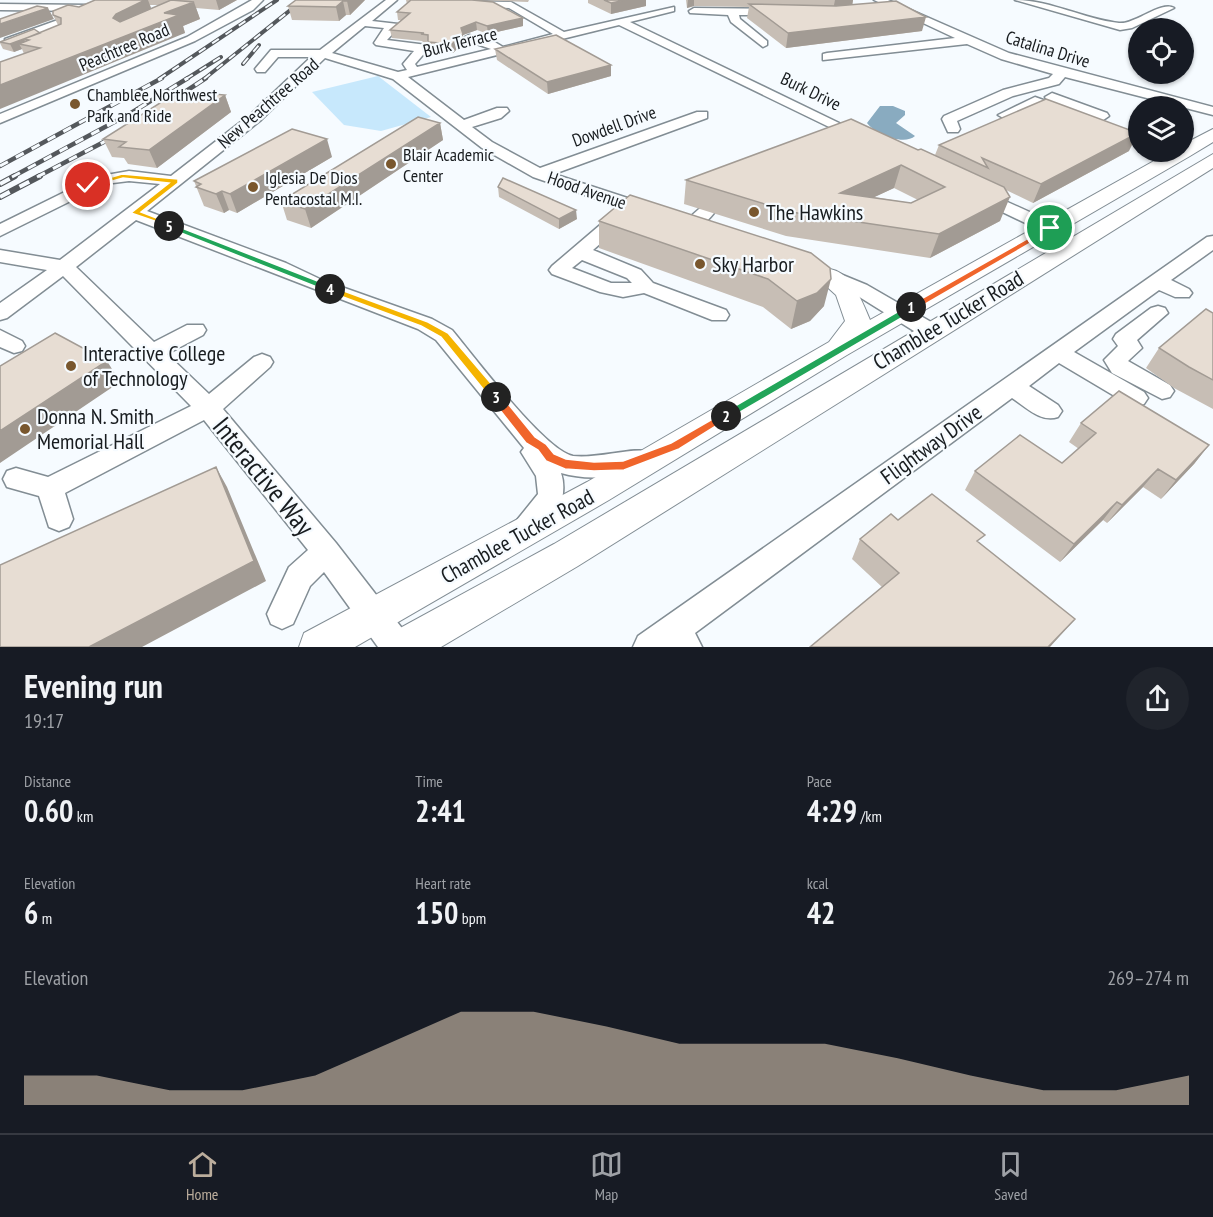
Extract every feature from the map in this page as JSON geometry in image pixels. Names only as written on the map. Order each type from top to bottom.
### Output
[{"type":"main road","name":"Chamblee Tucker Road","points":[[1194,145],[1213,134]]},
{"type":"main road","name":"Chamblee Tucker Road","points":[[405,647],[575,549],[930,330],[1213,160]]},
{"type":"main road","name":"Chamblee Tucker Road","points":[[318,647],[675,446],[838,349],[1164,162]]},
{"type":"main road","points":[[817,271],[847,292],[858,322],[838,349]]},
{"type":"street","name":"Peachtree Road","points":[[0,119],[191,39],[258,0]]},
{"type":"street","name":"New Peachtree Road","points":[[0,312],[64,267],[176,181],[256,117],[306,67],[331,56],[344,31],[361,25],[392,0]]},
{"type":"street","points":[[416,0],[511,5],[562,35]]},
{"type":"street","points":[[1020,0],[1120,27],[1128,26],[1169,8]]},
{"type":"street","points":[[0,1],[99,7]]},
{"type":"street","name":"Burk Terrace","points":[[404,75],[562,35],[617,25],[676,3]]},
{"type":"street","name":"Catalina Drive","points":[[876,5],[893,6],[1005,56],[1061,74],[1213,111]]},
{"type":"street","points":[[0,8],[99,7]]},
{"type":"street","points":[[86,19],[99,7]]},
{"type":"street","points":[[1,44],[99,7]]},
{"type":"street","points":[[694,11],[788,16],[741,25]]},
{"type":"street","points":[[733,12],[735,20],[763,43]]},
{"type":"street","points":[[214,15],[233,16]]},
{"type":"street","name":"Burk Drive","points":[[587,20],[617,25],[875,144]]},
{"type":"street","points":[[361,25],[394,26],[385,33],[380,43],[423,48],[409,64],[404,75]]},
{"type":"street","points":[[54,37],[44,35],[66,27]]},
{"type":"street","points":[[327,35],[344,31]]},
{"type":"street","points":[[469,38],[489,43],[500,50]]},
{"type":"street","points":[[827,57],[968,40]]},
{"type":"street","name":"Hood Avenue","points":[[270,58],[275,53],[331,56],[404,75],[452,122],[539,174],[712,233]]},
{"type":"street","points":[[361,76],[381,69]]},
{"type":"street","points":[[112,72],[134,75]]},
{"type":"street","points":[[404,75],[442,72]]},
{"type":"street","points":[[953,129],[949,119],[1008,93],[1054,81],[1061,74]]},
{"type":"street","points":[[1029,88],[1102,116],[1091,122]]},
{"type":"street","points":[[1005,114],[1035,101],[1112,130]]},
{"type":"street","points":[[452,122],[496,115],[502,111]]},
{"type":"street","name":"Dowdell Drive","points":[[539,174],[702,115]]},
{"type":"street","points":[[0,231],[101,180],[129,176],[176,181]]},
{"type":"street","points":[[971,190],[1050,228]]},
{"type":"street","points":[[633,206],[559,270],[607,288],[623,291],[646,287]]},
{"type":"street","points":[[135,213],[279,267],[315,284],[425,324],[444,335],[531,440],[542,447],[550,458],[565,464],[594,467],[624,465],[675,446]]},
{"type":"street","points":[[690,225],[705,213]]},
{"type":"street","name":"Flightway Drive","points":[[669,642],[1011,386],[1213,241]]},
{"type":"street","points":[[580,252],[634,274],[646,287],[719,315]]},
{"type":"street","points":[[0,256],[64,267]]},
{"type":"street","name":"Interactive Way","points":[[64,267],[208,408],[326,552],[397,647]]},
{"type":"street","points":[[817,271],[860,289],[930,330]]},
{"type":"street","points":[[1157,281],[1182,293]]},
{"type":"street","points":[[1158,313],[1124,339],[1131,348],[1115,360],[1120,367],[1162,391]]},
{"type":"street","points":[[152,353],[195,330]]},
{"type":"street","points":[[1058,353],[1136,398]]},
{"type":"street","points":[[16,479],[50,488],[208,408],[262,362]]},
{"type":"street","points":[[1011,386],[1050,411]]},
{"type":"street","points":[[499,546],[550,503],[553,482],[547,468],[533,451],[531,440]]},
{"type":"street","points":[[50,488],[59,519]]},
{"type":"street","points":[[282,614],[298,577],[326,552]]},
{"type":"shaded area","points":[[378,76],[431,117],[381,131],[344,125],[312,92]]},
{"type":"shaded area","points":[[880,106],[893,106],[905,111],[905,115],[896,123],[915,136],[904,140],[897,139],[883,135],[871,127],[867,123]]},
{"type":"building","points":[[95,0],[145,0],[116,14],[113,18],[120,22],[171,0],[194,2],[164,13],[179,15],[0,85],[0,62],[40,48],[19,44],[29,40],[24,39],[61,24],[61,18],[53,15],[53,11],[68,5],[79,7]]},
{"type":"building","points":[[296,0],[348,0],[336,7],[288,6]]},
{"type":"building","points":[[411,0],[493,2],[523,18],[487,26],[476,22],[461,28],[463,34],[452,44],[428,42],[428,35],[421,34],[424,33],[390,30],[410,13],[397,12]]},
{"type":"building","points":[[604,0],[626,0],[611,3]]},
{"type":"building","points":[[896,1],[926,17],[788,33],[749,4],[836,6]]},
{"type":"building","points":[[37,6],[48,8],[0,24],[0,19]]},
{"type":"building","points":[[34,29],[40,33],[10,44],[0,42]]},
{"type":"building","points":[[556,35],[611,65],[547,82],[495,49]]},
{"type":"building","points":[[202,93],[225,95],[149,150],[119,147],[126,142],[103,139],[171,96],[195,98]]},
{"type":"building","points":[[1046,99],[1128,129],[1128,138],[1041,184],[982,158],[988,168],[939,145]]},
{"type":"building","points":[[418,117],[440,123],[305,209],[281,201]]},
{"type":"building","points":[[851,119],[1004,187],[1010,197],[939,234],[791,212],[686,180]],"holes":[[[901,165],[945,187],[911,203],[840,193]]]},
{"type":"building","points":[[292,129],[327,139],[230,194],[222,191],[216,194],[196,187],[201,184],[194,181]]},
{"type":"building","points":[[503,178],[576,210],[559,219],[498,187]]},
{"type":"building","points":[[630,195],[811,253],[830,268],[831,279],[817,293],[797,301],[768,279],[599,221]]},
{"type":"building","points":[[1206,309],[1213,313],[1213,380],[1159,348]]},
{"type":"building","points":[[55,333],[107,361],[0,431],[0,366]]},
{"type":"building","points":[[1119,391],[1209,445],[1176,480],[1158,469],[1122,505],[1117,502],[1074,544],[975,471],[1020,435],[1062,463],[1096,433],[1081,423]]},
{"type":"building","points":[[216,467],[254,561],[89,647],[0,647],[0,565]]},
{"type":"building","points":[[932,494],[985,535],[977,541],[1075,619],[1048,647],[810,647],[899,573],[860,539],[891,514],[898,520]]},
{"type":"railway","points":[[159,79],[277,0]]},
{"type":"railway","points":[[204,79],[303,0]]},
{"type":"railway","points":[[243,64],[259,45]]},
{"type":"railway","points":[[186,79],[221,57]]},
{"type":"railway","points":[[0,166],[162,78]]},
{"type":"railway","points":[[12,177],[131,113],[188,78]]},
{"type":"railway","points":[[165,105],[206,78]]},
{"type":"railway","points":[[37,177],[119,134]]},
{"type":"railway","points":[[0,184],[15,176]]},
{"type":"railway","points":[[0,197],[40,176]]},
{"type":"place","name":"Chamblee Northwest Park and Ride","points":[[75,104]]},
{"type":"place","name":"Blair Academic Center","points":[[391,164]]},
{"type":"place","name":"Iglesia De Dios Pentacostal M.I.","points":[[253,187]]},
{"type":"place","name":"The Hawkins","points":[[754,212]]},
{"type":"place","name":"Sky Harbor","points":[[700,264]]},
{"type":"place","name":"Interactive College of Technology","points":[[71,366]]},
{"type":"place","name":"Donna N. Smith Memorial Hall","points":[[25,429]]},
{"type":"route","points":[[88,185],[122,176],[176,181],[135,213],[279,267],[315,284],[425,324],[444,335],[531,440],[542,447],[550,458],[565,464],[594,467],[624,465],[675,446],[838,349],[1050,228]]}]
